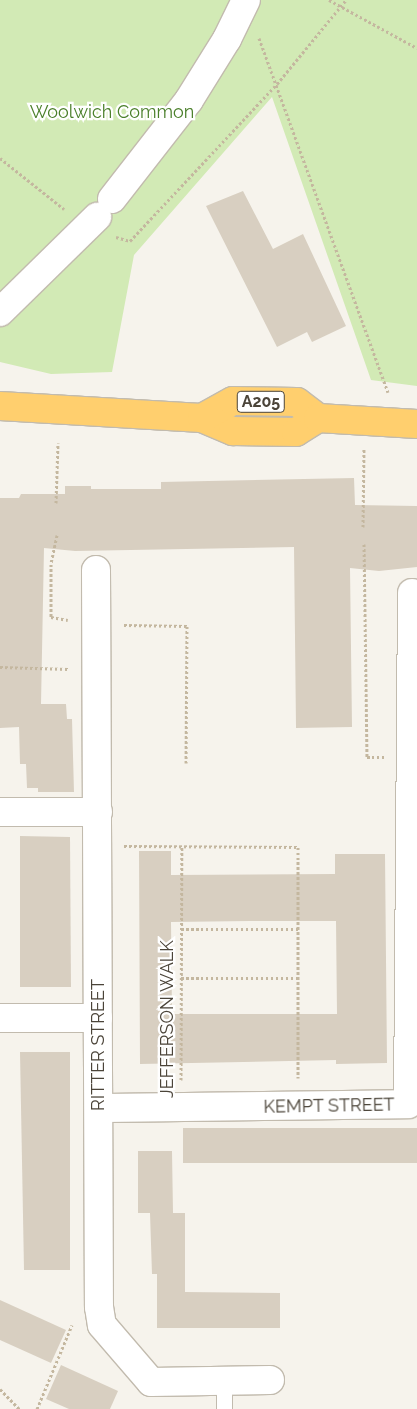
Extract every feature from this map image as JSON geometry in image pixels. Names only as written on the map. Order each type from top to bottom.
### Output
[{"type":"highway","name":"A205","points":[[0,406],[202,418],[232,431],[296,432],[318,418],[417,424]]},
{"type":"street","points":[[0,312],[98,215],[189,100],[246,1]]},
{"type":"street","name":"RITTER STREET","points":[[96,570],[99,846],[99,1307],[102,1325],[151,1382],[270,1380]]},
{"type":"street","name":"KEMPT STREET","points":[[98,1108],[298,1107],[408,1104],[412,593]]},
{"type":"street","points":[[0,812],[98,812]]},
{"type":"street","points":[[0,1018],[98,1018]]},
{"type":"lane","points":[[224,1382],[224,1409]]},
{"type":"path","points":[[330,0],[417,48]]},
{"type":"path","points":[[98,215],[130,241],[277,84],[346,0]]},
{"type":"path","points":[[246,1],[388,392]]},
{"type":"path","points":[[0,158],[53,200]]},
{"type":"path","points":[[56,503],[58,444]]},
{"type":"path","points":[[363,528],[364,448]]},
{"type":"path","points":[[57,535],[51,564],[51,617],[96,625],[187,626],[186,763]]},
{"type":"path","points":[[364,544],[367,757],[410,758]]},
{"type":"path","points":[[0,667],[96,670]]},
{"type":"path","points":[[99,846],[298,847],[298,1107]]},
{"type":"path","name":"JEFFERSON WALK","points":[[181,1108],[182,847]]},
{"type":"path","name":"JEFFERSON WALK","points":[[181,929],[298,928]]},
{"type":"path","points":[[181,978],[299,978]]},
{"type":"path","points":[[37,1409],[67,1338]]},
{"type":"path","points":[[0,1389],[19,1409]]},
{"type":"green space","name":"Woolwich Common","points":[[0,0],[417,0],[417,386],[371,380],[272,97],[134,255],[112,372],[51,374],[0,362]]},
{"type":"building","points":[[243,191],[273,249],[303,234],[346,326],[312,342],[307,332],[277,347],[206,206]]},
{"type":"building","points":[[354,478],[355,505],[417,506],[417,567],[379,571],[350,568],[352,727],[296,728],[294,547],[75,551],[44,548],[41,704],[66,704],[67,719],[72,719],[74,792],[38,792],[38,788],[27,788],[26,764],[20,764],[19,727],[0,728],[0,498],[19,498],[21,494],[65,494],[65,486],[91,486],[91,489],[161,489],[161,482]]},
{"type":"building","points":[[20,836],[70,837],[71,987],[20,987]]},
{"type":"building","points":[[139,851],[171,851],[171,875],[335,874],[335,854],[385,854],[387,1063],[336,1064],[336,1060],[140,1064]],"holes":[[[336,921],[337,1014],[172,1014],[171,922]]]},
{"type":"building","points":[[20,1052],[70,1052],[70,1270],[24,1270]]},
{"type":"building","points":[[183,1128],[417,1128],[417,1163],[183,1163]]},
{"type":"building","points":[[138,1151],[172,1151],[173,1213],[185,1213],[185,1292],[280,1293],[280,1328],[157,1328],[157,1274],[152,1274],[150,1213],[138,1213]]},
{"type":"building","points":[[0,1300],[66,1330],[51,1363],[0,1340]]},
{"type":"building","points":[[61,1365],[118,1391],[110,1409],[69,1409],[46,1399]]}]
